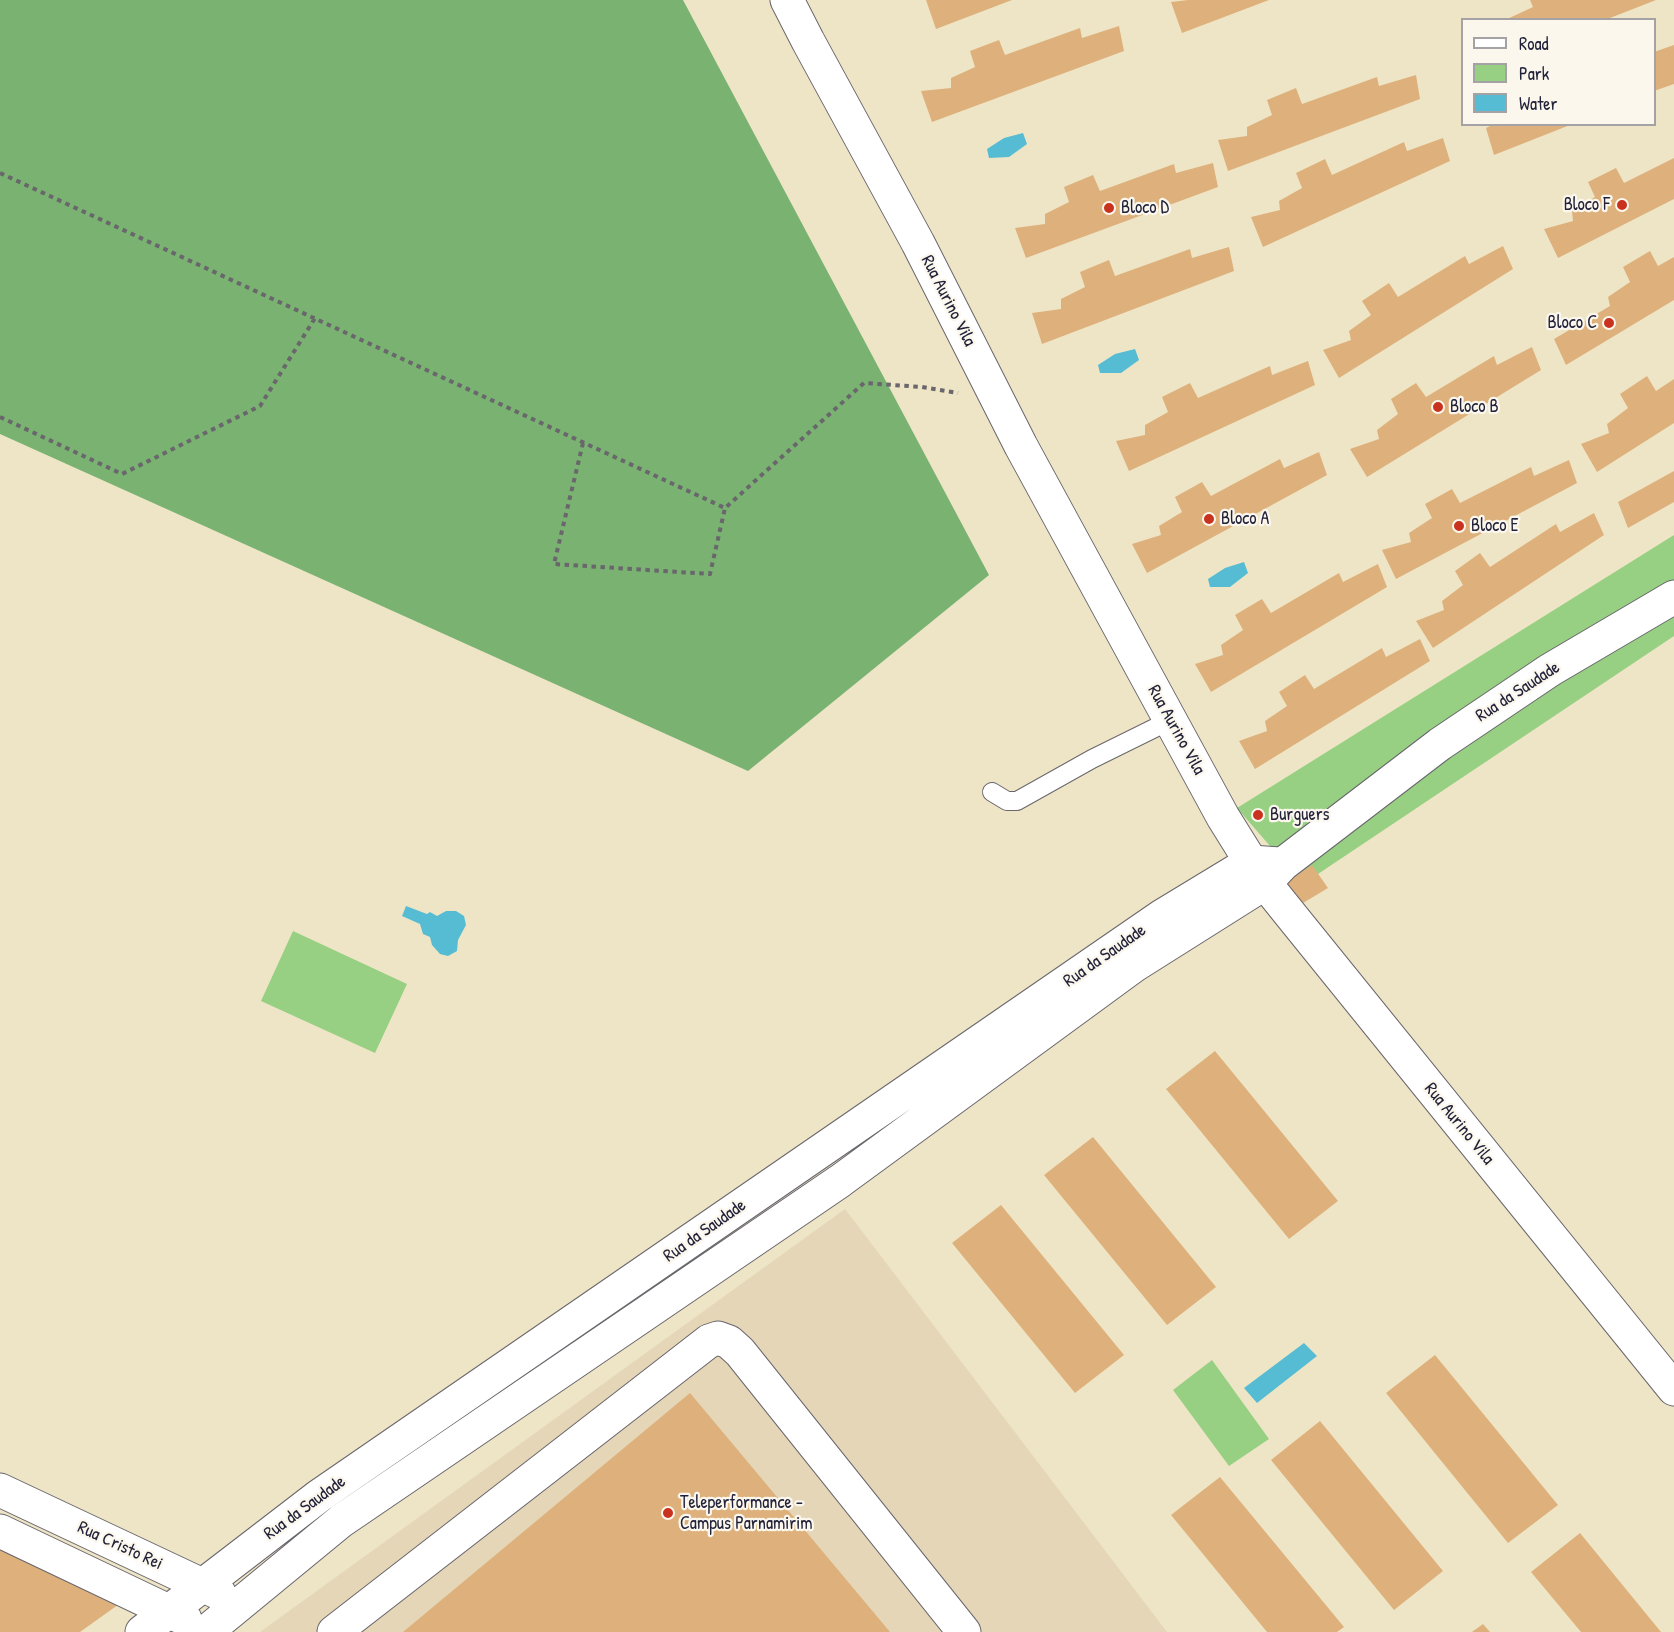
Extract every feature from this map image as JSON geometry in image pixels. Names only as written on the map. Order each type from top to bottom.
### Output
[{"type":"street","name":"Rua Aurino Vila","points":[[787,0],[918,243],[1021,446],[1223,817],[1674,1389]]},
{"type":"street","name":"Rua da Saudade","points":[[207,1631],[341,1521],[840,1181],[1440,744],[1550,670],[1674,597]]},
{"type":"street","name":"Rua da Saudade","points":[[142,1632],[329,1489],[1162,916],[1266,870]]},
{"type":"street","points":[[334,1632],[709,1341],[718,1338],[729,1342],[740,1352],[964,1632]]},
{"type":"street","name":"Rua Cristo Rei","points":[[0,1490],[240,1603]]},
{"type":"street","name":"Rua Cristo Rei","points":[[0,1531],[207,1631]]},
{"type":"lane","points":[[992,792],[1007,801],[1017,801],[1092,759],[1171,720]]},
{"type":"path","points":[[0,173],[725,508]]},
{"type":"path","points":[[0,417],[122,474],[260,406],[315,318]]},
{"type":"path","points":[[583,443],[554,564],[710,574],[725,508],[864,383],[922,387],[998,399]]},
{"type":"shaded area","points":[[845,1209],[1167,1632],[260,1632]]},
{"type":"green space","points":[[0,0],[683,0],[989,575],[748,771],[0,434]]},
{"type":"green space","points":[[1674,535],[1674,636],[1303,884],[1237,808]]},
{"type":"green space","points":[[293,931],[407,984],[375,1053],[261,1001]]},
{"type":"green space","points":[[1212,1360],[1269,1439],[1229,1466],[1173,1390]]},
{"type":"water","points":[[1023,133],[1027,144],[1009,157],[989,158],[987,149],[1004,138]]},
{"type":"water","points":[[1135,349],[1139,360],[1121,373],[1100,373],[1098,365],[1115,354]]},
{"type":"water","points":[[1244,562],[1248,573],[1230,587],[1210,587],[1208,579],[1225,568]]},
{"type":"water","points":[[406,906],[437,916],[446,911],[456,911],[464,916],[466,925],[458,940],[457,951],[448,956],[440,954],[432,945],[430,937],[423,934],[420,924],[402,916]]},
{"type":"water","points":[[1304,1343],[1317,1356],[1257,1403],[1244,1388]]},
{"type":"building","points":[[926,0],[1012,0],[936,29]]},
{"type":"building","points":[[1269,0],[1182,33],[1171,2]]},
{"type":"building","points":[[1530,0],[1656,0],[1610,18],[1509,18],[1533,7]]},
{"type":"building","points":[[1119,26],[1124,51],[932,122],[921,91],[951,88],[951,78],[975,67],[970,51],[999,40],[1005,55],[1080,28],[1082,38]]},
{"type":"building","points":[[1674,45],[1674,84],[1656,90],[1656,51]]},
{"type":"building","points":[[1416,75],[1420,99],[1228,171],[1218,140],[1247,136],[1247,127],[1272,115],[1267,100],[1296,88],[1302,104],[1377,77],[1379,86]]},
{"type":"building","points":[[1490,126],[1567,126],[1494,155],[1486,128]]},
{"type":"building","points":[[1443,138],[1450,161],[1263,247],[1251,217],[1280,210],[1279,201],[1302,188],[1296,173],[1325,159],[1332,175],[1404,142],[1407,151]]},
{"type":"building","name":"Bloco F","points":[[1674,158],[1674,199],[1558,258],[1544,229],[1573,221],[1572,211],[1595,197],[1588,182],[1616,168],[1624,183]]},
{"type":"building","name":"Bloco D","points":[[1213,163],[1218,187],[1026,258],[1015,228],[1045,224],[1045,214],[1069,202],[1064,187],[1093,175],[1100,191],[1174,164],[1176,173]]},
{"type":"building","points":[[1503,246],[1513,269],[1339,378],[1323,350],[1351,340],[1349,331],[1371,315],[1362,301],[1389,283],[1398,297],[1465,256],[1469,264]]},
{"type":"building","points":[[1229,247],[1234,271],[1042,344],[1032,313],[1061,309],[1061,299],[1085,287],[1080,272],[1109,260],[1115,276],[1190,249],[1192,258]]},
{"type":"building","name":"Bloco C","points":[[1650,251],[1658,266],[1674,257],[1674,300],[1566,365],[1554,339],[1610,306],[1608,297],[1630,282],[1623,267]]},
{"type":"building","name":"Bloco B","points":[[1532,347],[1541,370],[1367,477],[1350,449],[1379,439],[1377,430],[1398,414],[1391,399],[1416,383],[1426,397],[1494,356],[1497,365]]},
{"type":"building","points":[[1308,361],[1315,385],[1129,471],[1116,441],[1145,435],[1145,425],[1168,412],[1162,397],[1190,383],[1198,398],[1270,366],[1272,375]]},
{"type":"building","points":[[1647,376],[1656,391],[1674,379],[1674,423],[1597,472],[1581,444],[1609,433],[1607,424],[1628,408],[1620,394]]},
{"type":"building","name":"Bloco A","points":[[1319,452],[1327,475],[1147,573],[1132,544],[1161,535],[1159,526],[1182,512],[1175,497],[1202,482],[1211,496],[1280,459],[1284,468]]},
{"type":"building","name":"Bloco E","points":[[1569,460],[1577,483],[1396,579],[1382,550],[1411,542],[1409,533],[1432,518],[1425,504],[1452,489],[1460,503],[1531,467],[1534,476]]},
{"type":"building","points":[[1674,471],[1674,502],[1628,528],[1618,502]]},
{"type":"building","points":[[1594,513],[1604,535],[1433,648],[1416,621],[1444,610],[1442,601],[1463,585],[1455,571],[1480,553],[1490,567],[1556,524],[1560,532]]},
{"type":"building","points":[[1378,564],[1387,587],[1211,692],[1195,664],[1223,655],[1221,645],[1243,630],[1235,615],[1262,599],[1271,613],[1339,573],[1343,582]]},
{"type":"building","points":[[1420,639],[1430,661],[1255,769],[1239,741],[1267,731],[1265,721],[1287,706],[1279,692],[1305,675],[1314,689],[1382,648],[1386,657]]},
{"type":"building","points":[[1312,865],[1328,888],[1303,903],[1286,882]]},
{"type":"building","points":[[1215,1051],[1338,1201],[1289,1239],[1166,1089]]},
{"type":"building","points":[[1093,1137],[1216,1287],[1167,1325],[1044,1175]]},
{"type":"building","points":[[1001,1205],[1124,1355],[1075,1393],[952,1243]]},
{"type":"building","points":[[1435,1355],[1558,1505],[1508,1543],[1386,1393]]},
{"type":"building","name":"Teleperformance - Campus Parnamirim","points":[[690,1393],[890,1632],[403,1632]]},
{"type":"building","points":[[1320,1421],[1443,1571],[1394,1610],[1271,1460]]},
{"type":"building","points":[[1220,1477],[1344,1627],[1337,1632],[1267,1632],[1171,1515]]},
{"type":"building","points":[[1580,1533],[1661,1632],[1581,1632],[1531,1572]]},
{"type":"building","points":[[0,1540],[129,1597],[80,1632],[0,1632]]},
{"type":"building","points":[[1483,1624],[1490,1632],[1472,1632]]},
{"type":"place","name":"Bloco F","points":[[1622,205]]},
{"type":"place","name":"Bloco D","points":[[1109,208]]},
{"type":"place","name":"Bloco C","points":[[1609,323]]},
{"type":"place","name":"Bloco B","points":[[1438,407]]},
{"type":"place","name":"Bloco A","points":[[1209,519]]},
{"type":"place","name":"Bloco E","points":[[1459,526]]},
{"type":"place","name":"Burguers","points":[[1258,815]]},
{"type":"place","name":"Teleperformance - Campus Parnamirim","points":[[668,1513]]}]
